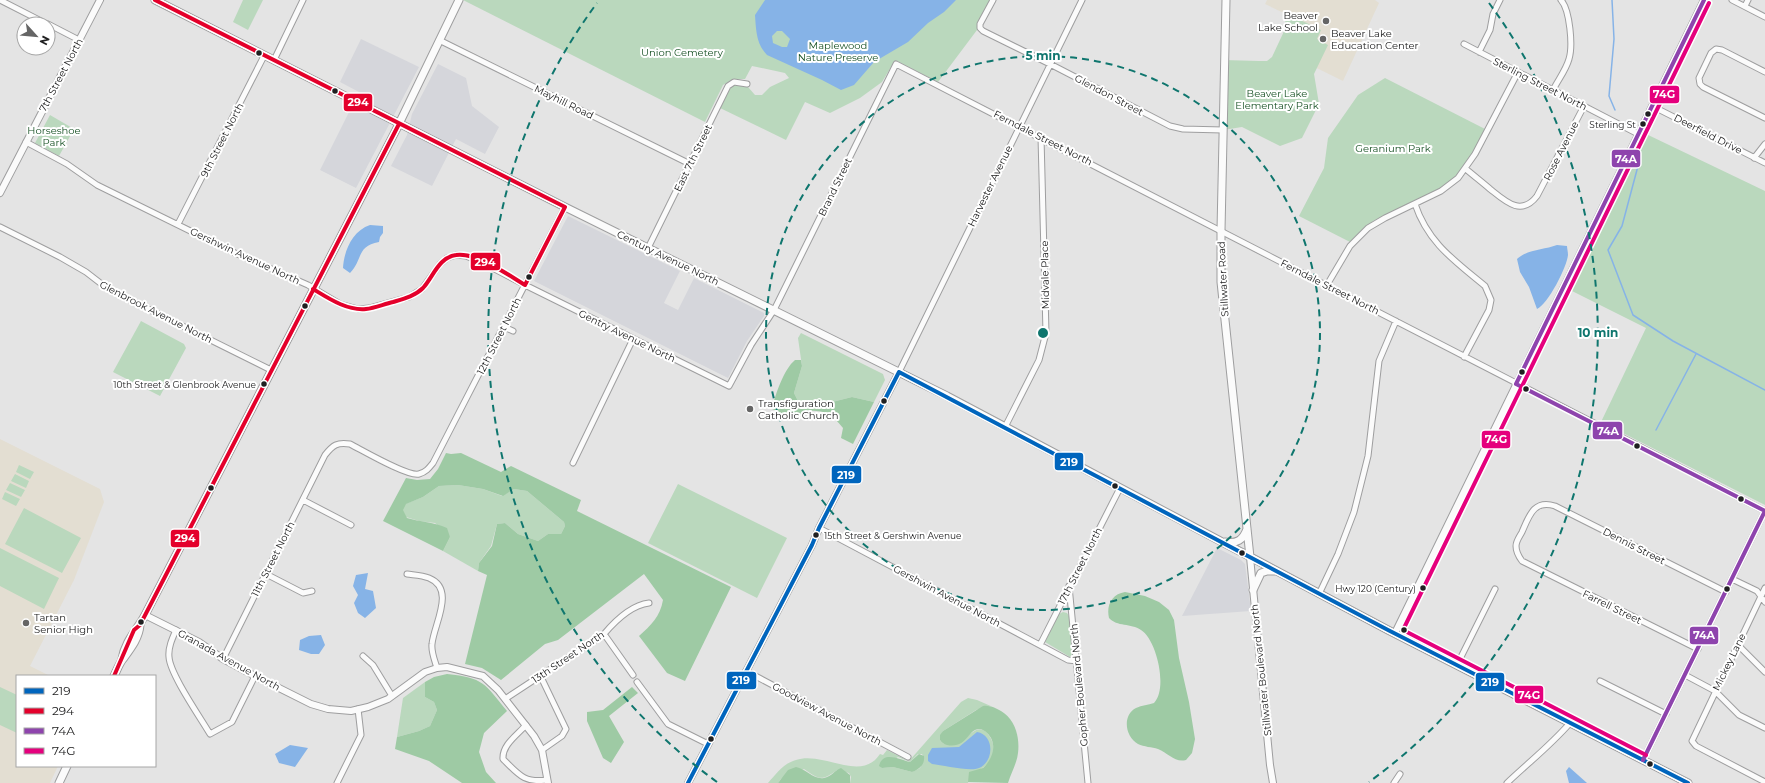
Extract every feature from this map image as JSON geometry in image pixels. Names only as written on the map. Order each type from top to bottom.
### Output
[{"type":"main road","name":"Century Avenue North","points":[[155,0],[399,124],[899,372],[1395,633]]},
{"type":"main road","points":[[114,675],[122,659],[129,653],[139,633],[140,625],[145,615],[399,124],[459,0]]},
{"type":"main road","name":"Stillwater Road","points":[[1226,0],[1221,282],[1250,557]]},
{"type":"main road","points":[[1218,540],[1231,543],[1237,542],[1244,536],[1247,528]]},
{"type":"main road","points":[[1253,590],[1258,577],[1262,573],[1268,570],[1278,572]]},
{"type":"main road","points":[[1395,633],[1688,783]]},
{"type":"main road","points":[[59,783],[67,767]]},
{"type":"street","points":[[0,0],[32,16]]},
{"type":"street","name":"7th Street North","points":[[0,193],[100,0]]},
{"type":"street","points":[[274,60],[303,0]]},
{"type":"street","name":"Glendon Street","points":[[993,0],[980,24],[980,28],[983,31],[1170,126],[1182,129],[1223,130]]},
{"type":"street","points":[[1074,0],[1081,2]]},
{"type":"street","points":[[1479,52],[1490,30],[1493,14],[1500,0]]},
{"type":"street","points":[[1553,90],[1567,64],[1570,54],[1568,14],[1566,6],[1561,0]]},
{"type":"street","points":[[1395,633],[1704,0]]},
{"type":"street","points":[[1732,0],[1765,17]]},
{"type":"street","points":[[1745,6],[1748,0]]},
{"type":"street","name":"Harvester Avenue","points":[[899,372],[1081,2]]},
{"type":"street","points":[[56,28],[79,40]]},
{"type":"street","name":"Mayhill Road","points":[[439,40],[690,164]]},
{"type":"street","name":"Sterling Street North","points":[[1464,44],[1638,134]]},
{"type":"street","points":[[1765,71],[1722,50],[1716,49],[1711,53],[1700,75],[1700,84],[1765,118]]},
{"type":"street","name":"9th Street North","points":[[178,224],[264,56]]},
{"type":"street","name":"Ferndale Street North","points":[[896,64],[1020,126],[1516,384],[1765,511]]},
{"type":"street","name":"Brand Street","points":[[729,386],[751,345],[774,310],[896,64]]},
{"type":"street","points":[[1327,285],[1344,255],[1365,231],[1385,218],[1441,191],[1451,184],[1466,169],[1518,72]]},
{"type":"street","name":"East 7th Street","points":[[648,248],[728,86],[734,82],[747,84]]},
{"type":"street","name":"Rose Avenue","points":[[1466,169],[1513,205],[1526,205],[1537,196],[1584,106]]},
{"type":"street","name":"Deerfield Drive","points":[[1652,106],[1765,163]]},
{"type":"street","name":"Midvale Place","points":[[1005,427],[1039,360],[1046,333],[1041,137]]},
{"type":"street","name":"Gershwin Avenue North","points":[[26,142],[67,164],[97,185],[178,224],[235,254],[314,289],[340,304],[358,309],[369,308],[409,297],[422,289],[440,264],[447,258],[456,255],[466,256],[483,263],[525,285]]},
{"type":"street","points":[[1754,158],[1765,144]]},
{"type":"street","points":[[1415,204],[1423,224],[1435,242],[1485,286],[1490,295],[1489,310],[1464,357]]},
{"type":"street","name":"12th Street North","points":[[323,459],[333,446],[340,443],[350,444],[406,472],[417,474],[427,470],[432,465],[565,207]]},
{"type":"street","name":"Glenbrook Avenue North","points":[[0,227],[60,257],[86,272],[108,289],[271,370]]},
{"type":"street","name":"Gentry Avenue North","points":[[525,285],[729,386]]},
{"type":"street","points":[[1320,594],[1338,554],[1354,512],[1370,443],[1375,405],[1375,381],[1379,362],[1396,321]]},
{"type":"street","points":[[504,327],[513,331]]},
{"type":"street","points":[[573,463],[633,339]]},
{"type":"street","points":[[688,783],[812,545],[819,528],[899,372]]},
{"type":"street","name":"11th Street North","points":[[223,659],[323,459]]},
{"type":"street","name":"17th Street North","points":[[1040,645],[1120,488]]},
{"type":"street","points":[[303,500],[351,525]]},
{"type":"street","name":"Dennis Street","points":[[1541,505],[1548,504],[1555,506],[1726,592]]},
{"type":"street","name":"Farrell Street","points":[[1541,505],[1531,512],[1516,544],[1519,557],[1526,564],[1698,649]]},
{"type":"street","points":[[1643,760],[1765,511]]},
{"type":"street","name":"Gershwin Avenue North","points":[[819,528],[1040,645],[1070,660],[1077,661]]},
{"type":"street","name":"Stillwater Boulevard North","points":[[1250,557],[1273,783]]},
{"type":"street","points":[[266,574],[303,593],[312,591]]},
{"type":"street","points":[[407,574],[428,577],[436,582],[441,589],[443,597],[432,646],[437,668]]},
{"type":"street","points":[[1732,579],[1757,591],[1765,602]]},
{"type":"street","name":"Gopher Boulevard North","points":[[1069,586],[1088,783]]},
{"type":"street","name":"Mickey Lane","points":[[1765,588],[1692,741],[1696,746],[1765,782]]},
{"type":"street","points":[[1457,665],[1495,589]]},
{"type":"street","name":"13th Street North","points":[[505,699],[604,634],[612,625],[636,607],[649,603]]},
{"type":"street","name":"Granada Avenue North","points":[[145,615],[199,642],[223,659],[256,676],[311,704],[328,709],[358,709],[368,707],[392,696],[425,672],[437,668],[447,667],[468,671],[483,676],[498,690],[526,725],[542,750],[547,782]]},
{"type":"street","points":[[176,630],[170,646],[169,658],[172,671],[210,734],[232,722],[256,676]]},
{"type":"street","points":[[604,634],[633,675]]},
{"type":"street","points":[[1738,645],[1765,672]]},
{"type":"street","points":[[363,656],[374,665],[392,696]]},
{"type":"street","name":"Goodview Avenue North","points":[[746,671],[908,757]]},
{"type":"street","points":[[540,675],[566,729],[562,736],[542,750]]},
{"type":"street","points":[[1685,675],[1715,691],[1739,715],[1765,728]]},
{"type":"street","points":[[1600,681],[1666,714]]},
{"type":"street","points":[[637,682],[668,724],[708,744]]},
{"type":"street","points":[[337,783],[361,735],[358,709]]},
{"type":"street","points":[[1507,783],[1555,740],[1570,722]]},
{"type":"street","points":[[526,725],[506,746],[503,759],[524,778],[533,782],[547,782]]},
{"type":"street","points":[[1394,783],[1400,774]]},
{"type":"shaded area","name":"Beaver Lake Education Center","points":[[1267,0],[1375,0],[1379,3],[1343,81],[1280,50],[1289,28],[1288,15],[1265,4]]},
{"type":"shaded area","points":[[361,39],[419,67],[356,188],[320,170],[359,92],[340,82]]},
{"type":"shaded area","points":[[438,64],[466,78],[472,106],[499,127],[485,154],[456,139],[432,186],[391,166],[407,135],[412,114]]},
{"type":"shaded area","points":[[568,216],[680,271],[664,303],[678,310],[694,278],[764,313],[764,316],[747,341],[728,378],[534,281]]},
{"type":"shaded area","name":"Tartan Senior High","points":[[0,439],[100,489],[104,502],[74,580],[30,666],[48,675],[16,675],[16,767],[58,767],[50,783],[0,783]]},
{"type":"shaded area","points":[[1217,548],[1241,560],[1245,564],[1251,611],[1182,616]]},
{"type":"green space","points":[[243,0],[263,0],[248,30],[233,22]]},
{"type":"green space","points":[[463,0],[990,0],[977,23],[977,30],[938,82],[897,61],[894,62],[882,82],[860,98],[830,113],[805,102],[786,140],[720,108],[730,87],[735,85],[748,87],[755,95],[762,95],[770,87],[789,78],[785,73],[752,66],[745,79],[733,79],[723,85],[705,122]]},
{"type":"green space","name":"Beaver Lake Elementary Park","points":[[1284,12],[1321,30],[1317,39],[1328,45],[1314,74],[1319,104],[1302,138],[1280,146],[1242,127],[1223,130],[1223,60],[1267,61],[1272,57],[1286,27]]},
{"type":"green space","name":"Geranium Park","points":[[1385,78],[1485,129],[1465,168],[1440,190],[1373,221],[1350,242],[1299,216],[1324,168],[1328,138],[1358,95]]},
{"type":"green space","name":"Horseshoe Park","points":[[50,115],[74,129],[59,156],[35,143]]},
{"type":"green space","points":[[1644,133],[1765,191],[1765,505],[1601,422],[1646,328],[1568,289]]},
{"type":"green space","points":[[141,321],[184,344],[186,348],[160,396],[113,372]]},
{"type":"green space","points":[[801,333],[883,374],[885,380],[874,402],[852,397],[828,403],[809,403],[798,401],[794,393],[802,366],[798,338]]},
{"type":"green space","points":[[795,360],[801,360],[802,366],[794,393],[798,401],[809,403],[828,403],[852,397],[874,402],[853,444],[841,438],[843,428],[834,418],[826,413],[804,411],[798,420],[772,409],[775,397],[787,369]]},
{"type":"green space","points":[[446,453],[461,453],[501,472],[511,466],[581,500],[577,511],[731,587],[685,681],[667,673],[639,636],[657,616],[663,600],[644,574],[558,640],[545,644],[501,680],[482,668],[465,664],[487,575],[478,571],[479,563],[492,546],[497,524],[505,523],[518,534],[538,541],[548,534],[561,534],[565,526],[564,522],[527,491],[514,489],[503,496],[483,489],[458,485],[439,486],[423,497],[406,504],[403,510],[407,518],[437,524],[447,528],[450,537],[443,551],[383,521],[406,478],[417,480],[430,479],[438,469]]},
{"type":"green space","points":[[19,465],[34,472],[30,479],[16,472]]},
{"type":"green space","points":[[15,474],[29,481],[26,488],[11,481]]},
{"type":"green space","points":[[10,483],[25,490],[21,497],[6,490]]},
{"type":"green space","points":[[678,484],[787,538],[757,598],[648,543]]},
{"type":"green space","points":[[458,485],[483,489],[502,496],[514,489],[527,491],[564,522],[565,526],[561,534],[548,534],[538,541],[518,534],[505,523],[497,524],[491,546],[479,563],[478,571],[443,551],[450,537],[435,523],[419,521],[406,517],[402,510],[405,504],[423,497],[439,486]]},
{"type":"green space","points":[[5,492],[20,499],[16,506],[2,499]]},
{"type":"green space","points":[[24,508],[81,538],[62,573],[5,544]]},
{"type":"green space","points":[[0,548],[59,578],[44,609],[0,586]]},
{"type":"green space","points":[[1125,592],[1145,596],[1159,602],[1169,610],[1174,620],[1179,658],[1189,702],[1195,739],[1192,753],[1186,760],[1178,760],[1158,749],[1138,744],[1130,736],[1128,731],[1127,721],[1132,711],[1138,707],[1154,703],[1158,696],[1160,687],[1160,676],[1156,654],[1147,635],[1133,626],[1116,623],[1109,618],[1108,609],[1111,601],[1120,593]]},
{"type":"green space","points":[[1063,612],[1067,613],[1070,618],[1073,653],[1070,657],[1045,642],[1059,614]]},
{"type":"green space","points":[[447,674],[476,680],[488,688],[507,711],[484,733],[479,752],[486,772],[496,783],[462,783],[429,761],[395,749],[397,737],[419,731],[430,726],[437,710],[434,702],[425,697],[425,682],[434,677]]},
{"type":"green space","points":[[425,682],[425,697],[434,702],[437,710],[430,726],[419,731],[397,737],[403,698]]},
{"type":"green space","points":[[0,687],[16,695],[16,733],[0,725]]},
{"type":"green space","points":[[632,687],[638,693],[609,716],[624,742],[611,763],[603,758],[587,721],[587,712],[603,710]]},
{"type":"green space","points":[[968,698],[993,707],[989,706],[976,710],[943,731],[940,740],[944,744],[954,744],[978,730],[982,730],[990,737],[993,744],[992,759],[970,778],[968,783],[850,783],[851,777],[849,773],[837,770],[823,778],[820,778],[804,769],[781,779],[778,783],[768,783],[784,766],[792,761],[807,758],[852,766],[863,766],[872,762],[880,754],[883,755],[887,750],[909,761],[961,702]],"holes":[[[918,754],[922,754],[924,758],[920,768],[912,772],[893,767],[881,768],[898,757],[910,762]]]},
{"type":"green space","points":[[983,706],[990,706],[1006,714],[1016,729],[1018,753],[1008,783],[968,782],[969,772],[983,768],[992,756],[992,741],[984,731],[980,729],[975,730],[959,744],[946,745],[940,740],[940,735],[943,731]]},
{"type":"green space","points":[[919,754],[924,756],[923,764],[920,768],[912,772],[893,767],[882,768],[879,766],[884,758],[892,757],[910,762]]},
{"type":"green space","points":[[796,767],[820,778],[829,776],[841,768],[850,775],[850,783],[778,783],[788,770]]},
{"type":"water","points":[[765,0],[956,0],[908,42],[874,62],[854,85],[841,90],[767,55],[763,51],[756,31],[755,15]],"holes":[[[777,31],[782,31],[790,39],[787,47],[782,47],[773,43],[772,36]]]},
{"type":"water","points":[[370,225],[383,226],[383,233],[379,242],[372,244],[363,250],[350,273],[343,268],[347,249],[350,242],[358,232]]},
{"type":"water","points":[[1557,245],[1567,246],[1567,261],[1561,276],[1551,293],[1537,309],[1529,287],[1520,272],[1517,259],[1531,251]]},
{"type":"water","points":[[368,573],[365,589],[373,591],[376,608],[365,618],[358,613],[354,603],[358,595],[353,586],[356,575]]},
{"type":"water","points":[[321,635],[325,645],[319,654],[311,654],[299,650],[300,640],[309,636]]},
{"type":"water","points":[[977,732],[983,734],[987,738],[990,749],[988,760],[979,768],[956,768],[932,764],[928,761],[928,755],[932,748],[959,747]]},
{"type":"water","points":[[290,745],[308,748],[295,767],[279,763],[275,754]]},
{"type":"water","points":[[1569,767],[1587,783],[1569,783],[1566,771]]},
{"type":"waterway","points":[[1612,0],[1614,39],[1609,96],[1615,110]]},
{"type":"waterway","points":[[1638,166],[1622,226],[1608,250],[1633,315],[1673,341],[1765,390]]},
{"type":"waterway","points":[[1656,430],[1696,354]]},
{"type":"transit line","name":"294","points":[[155,0],[565,207],[525,285],[483,261],[473,257],[456,255],[445,259],[437,268],[427,284],[413,295],[373,308],[359,309],[345,306],[331,300],[313,289]]},
{"type":"transit line","name":"74A","points":[[1704,0],[1516,384],[1765,511]]},
{"type":"transit line","name":"74G","points":[[1646,755],[1403,630],[1709,3]]},
{"type":"transit line","name":"294","points":[[114,675],[134,630],[140,625],[399,124]]},
{"type":"transit line","name":"219","points":[[899,372],[1388,630],[1688,783]]},
{"type":"transit line","name":"219","points":[[688,783],[812,545],[819,528],[899,372]]},
{"type":"transit line","name":"74A","points":[[1643,760],[1765,511]]},
{"type":"place","name":"Beaver Lake School","points":[[1326,21]]},
{"type":"place","name":"Beaver Lake Education Center","points":[[1323,39]]},
{"type":"place","name":"Sterling St","points":[[1643,124]]},
{"type":"place","name":"10th Street & Glenbrook Avenue","points":[[264,384]]},
{"type":"place","name":"Transfiguration Catholic Church","points":[[750,409]]},
{"type":"place","name":"15th Street & Gershwin Avenue","points":[[816,535]]},
{"type":"place","name":"Hwy 120 (Century)","points":[[1423,588]]},
{"type":"place","name":"Tartan Senior High","points":[[26,623]]},
{"type":"park label","name":"Maplewood Nature Preserve","points":[[838,50]]},
{"type":"park label","name":"Union Cemetery","points":[[682,52]]}]
